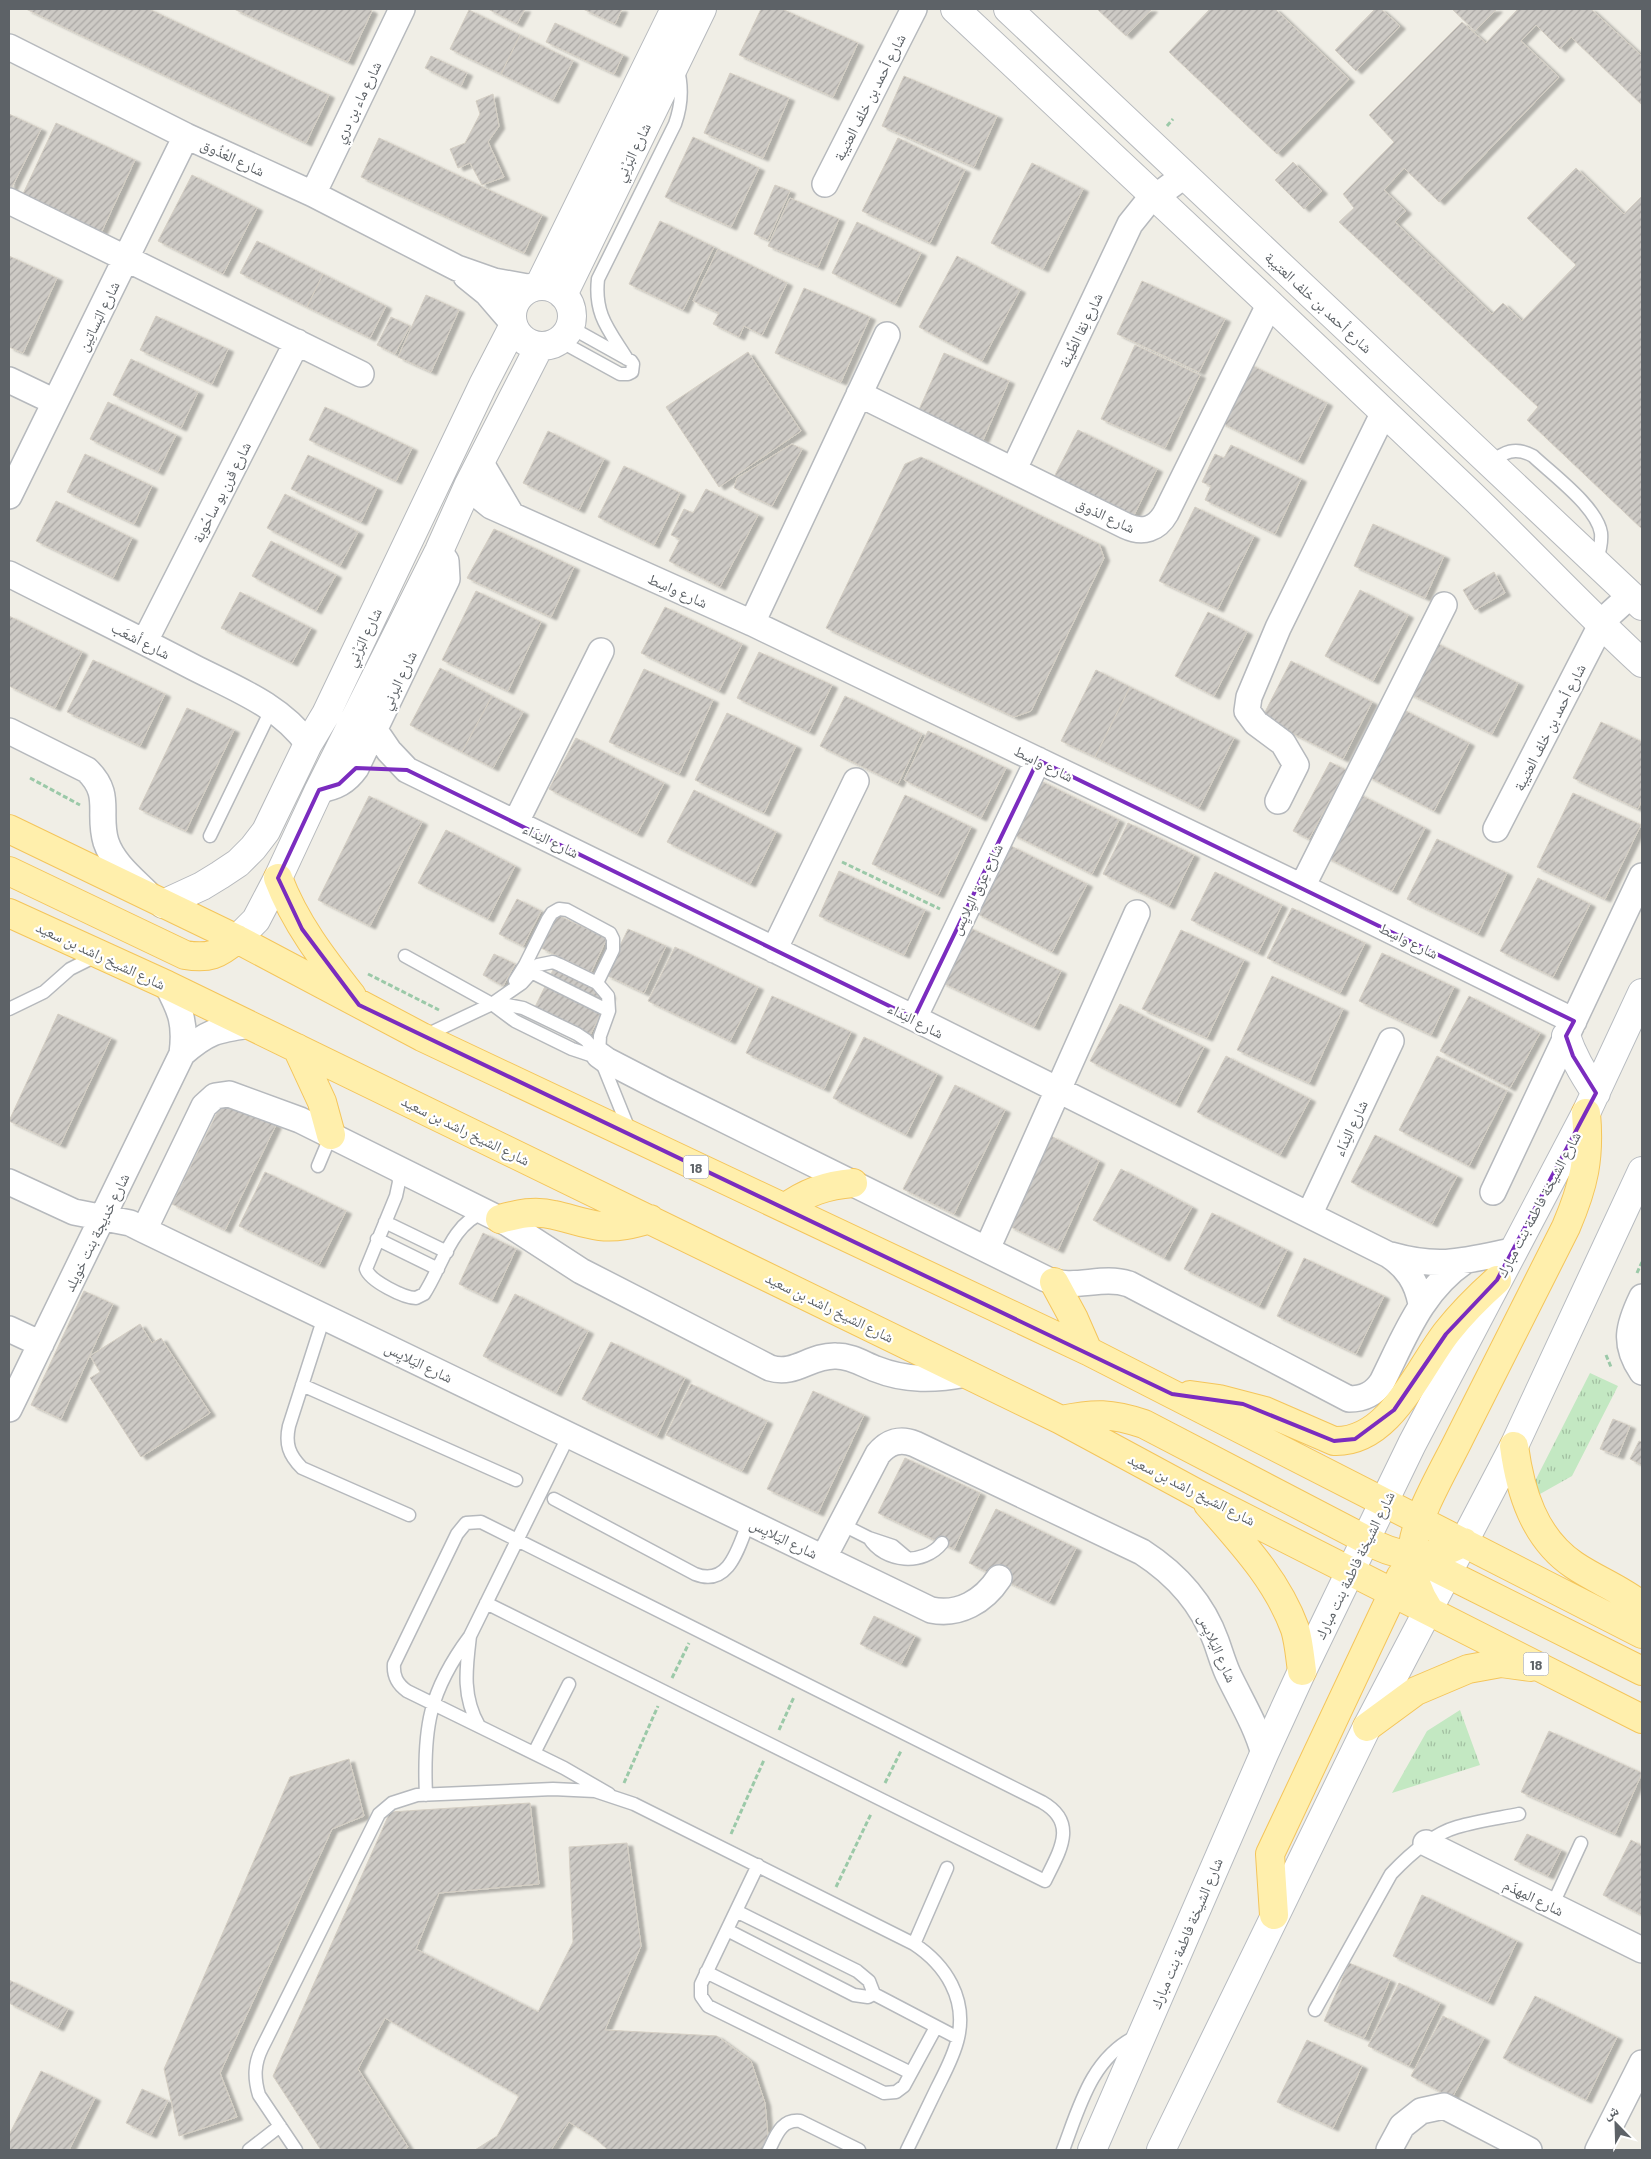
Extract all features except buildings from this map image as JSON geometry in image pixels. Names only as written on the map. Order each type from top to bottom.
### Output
[{"type":"main road","name":"18","points":[[9,829],[237,940],[359,1006],[422,1037],[1088,1351],[1642,1634]]},
{"type":"main road","points":[[9,871],[185,955],[199,958],[214,955],[237,940]]},
{"type":"main road","points":[[278,878],[302,929],[359,1006]]},
{"type":"main road","name":"شارع الشيخ راشد بن سعيد","points":[[9,912],[250,1025],[1061,1420],[1198,1494],[1642,1719]]},
{"type":"main road","points":[[297,1048],[322,1102],[331,1135]]},
{"type":"main road","points":[[1274,1915],[1270,1854],[1374,1629],[1400,1582],[1420,1521],[1566,1227],[1580,1193],[1587,1162],[1591,1103]]},
{"type":"main road","points":[[785,1208],[797,1199],[817,1189],[853,1183]]},
{"type":"main road","points":[[493,1216],[535,1212],[552,1214],[585,1224],[618,1226],[650,1219]]},
{"type":"main road","points":[[1172,1394],[1219,1399],[1243,1404],[1265,1411],[1334,1441],[1355,1439],[1375,1427],[1394,1410],[1446,1334],[1467,1309],[1497,1280]]},
{"type":"main road","points":[[1054,1282],[1074,1318],[1088,1351]]},
{"type":"main road","points":[[1061,1420],[1090,1414],[1120,1416],[1144,1424],[1384,1548],[1448,1573],[1642,1671]]},
{"type":"main road","points":[[1514,1446],[1518,1475],[1525,1501],[1548,1539],[1573,1565],[1628,1595],[1642,1606]]},
{"type":"main road","points":[[1198,1494],[1255,1557],[1282,1597],[1296,1631],[1302,1671]]},
{"type":"main road","points":[[1384,1503],[1398,1528],[1416,1586],[1429,1610]]},
{"type":"main road","points":[[1352,1571],[1377,1563],[1440,1554],[1464,1542]]},
{"type":"main road","points":[[1367,1727],[1416,1691],[1468,1670],[1502,1663],[1546,1669]]},
{"type":"street","name":"شارع ماء بن دري","points":[[313,194],[402,9]]},
{"type":"street","name":"شارع البَرْنِي","points":[[545,290],[675,9]]},
{"type":"street","name":"شارع البَرْنِي","points":[[545,290],[675,62],[702,9]]},
{"type":"street","name":"شارع أحمد بن خلف العتيبة","points":[[825,184],[914,9]]},
{"type":"street","points":[[955,9],[1270,303],[1464,488],[1601,625],[1642,663]]},
{"type":"street","name":"شارع أحمد بن خلف العتيبة","points":[[1008,9],[1149,144],[1185,175],[1596,563],[1638,598],[1610,614],[1601,625],[1496,829]]},
{"type":"street","name":"شارع العُذُوق","points":[[9,47],[186,136],[313,194],[457,268],[494,281],[545,290]]},
{"type":"street","name":"شارع البَساتِين","points":[[9,496],[186,136]]},
{"type":"street","name":"شارع نِقا الطِّينة","points":[[1014,470],[1130,224],[1146,204],[1185,175]]},
{"type":"street","points":[[9,201],[361,374]]},
{"type":"street","name":"شارع العُذُوق","points":[[457,268],[487,293],[513,324]]},
{"type":"street","points":[[545,290],[571,307],[572,313],[556,338],[523,341],[513,324],[512,314],[516,302],[523,293],[545,290]]},
{"type":"street","name":"شارع الذوق","points":[[859,394],[1134,530],[1150,530],[1157,525],[1166,513],[1270,303]]},
{"type":"street","name":"شارع البَرْنِي","points":[[159,902],[202,886],[238,864],[266,831],[308,744],[326,714],[513,324]]},
{"type":"street","points":[[752,623],[887,335]]},
{"type":"street","name":"شارع البَرْنِي","points":[[237,940],[256,920],[278,878],[319,790],[439,551],[475,473],[556,338]]},
{"type":"street","name":"شارع قرن بو ساحُوبة","points":[[145,642],[297,342]]},
{"type":"street","points":[[9,380],[55,402]]},
{"type":"street","points":[[475,473],[460,469],[459,463],[480,415],[483,385]]},
{"type":"street","points":[[1278,801],[1296,765],[1283,743],[1256,723],[1247,711],[1249,697],[1278,628],[1384,412]]},
{"type":"street","name":"شارع واسِط","points":[[475,473],[475,493],[491,506],[752,623],[1302,887],[1570,1028]]},
{"type":"street","name":"شارع البرني","points":[[319,790],[346,780],[356,768],[447,579],[446,561],[439,551]]},
{"type":"street","name":"شارع أشعَب","points":[[9,574],[272,708],[292,724],[308,744]]},
{"type":"street","points":[[1302,887],[1444,605]]},
{"type":"street","name":"شارع النِدَاء","points":[[516,822],[601,651]]},
{"type":"street","name":"شارع أشعَب","points":[[272,708],[326,714]]},
{"type":"street","name":"شارع النِدَاء","points":[[374,729],[389,751],[408,770],[914,1018],[1389,1255],[1407,1270],[1419,1292],[1421,1304]]},
{"type":"street","points":[[9,731],[87,770],[96,779],[102,790],[104,828],[112,856],[159,902]]},
{"type":"street","name":"شارع عِرق اليِلايِس","points":[[914,1018],[1038,760]]},
{"type":"street","name":"شارع النِدَاء","points":[[356,768],[408,770]]},
{"type":"street","points":[[774,950],[856,781]]},
{"type":"street","points":[[1492,1192],[1642,876]]},
{"type":"street","points":[[987,1249],[1137,913]]},
{"type":"street","name":"شارع خديجة بنت خويلد","points":[[9,1409],[182,1054],[185,1033],[178,1005],[167,985]]},
{"type":"street","name":"شارع الشيخة فاطمة بنت مبارك","points":[[1092,2150],[1302,1671],[1412,1444],[1591,1103],[1642,993]]},
{"type":"street","name":"شارع خديجة بنت خويلد","points":[[182,1054],[200,1038],[207,1035],[222,1029],[250,1025]]},
{"type":"street","points":[[1570,1028],[1573,1056],[1583,1075],[1591,1103]]},
{"type":"street","name":"شارع النِدَاء","points":[[1309,1215],[1391,1041]]},
{"type":"street","points":[[599,1055],[662,1089],[1054,1282],[1071,1285],[1108,1280],[1129,1284],[1349,1399],[1367,1396],[1376,1391],[1421,1304],[1442,1278],[1465,1261]]},
{"type":"street","points":[[144,1230],[204,1106],[215,1096],[229,1094],[292,1117],[331,1135],[493,1216],[581,1272],[770,1368],[786,1371],[818,1357],[839,1356],[849,1357],[893,1375],[912,1378],[930,1379],[966,1374]]},
{"type":"street","points":[[1161,2150],[1367,1727],[1514,1446],[1642,1171]]},
{"type":"street","name":"شارع اليَلايِس","points":[[9,1182],[58,1206],[102,1218],[130,1223],[918,1602],[944,1602],[962,1608],[984,1597],[999,1578]]},
{"type":"street","name":"شارع النِدَاء","points":[[1389,1255],[1430,1264],[1465,1261],[1512,1251]]},
{"type":"street","points":[[1642,1297],[1632,1318],[1629,1334],[1630,1348],[1634,1360],[1642,1372]]},
{"type":"street","points":[[9,1329],[40,1344]]},
{"type":"street","name":"شارع اليَلايِس","points":[[824,1557],[878,1454],[888,1444],[902,1440],[915,1444],[1142,1552],[1174,1575],[1200,1606],[1217,1642],[1226,1670],[1254,1724],[1264,1754]]},
{"type":"street","name":"شارع المِهذَم","points":[[1426,1844],[1642,1950]]},
{"type":"street","points":[[1598,2150],[1642,2063]]},
{"type":"street","points":[[1389,2150],[1402,2126],[1421,2111],[1444,2106],[1529,2150]]},
{"type":"lane","points":[[556,338],[627,359],[599,311],[596,295],[598,279],[680,112],[682,87],[675,62]]},
{"type":"lane","points":[[210,836],[272,708]]},
{"type":"lane","points":[[492,1004],[518,976],[548,919],[552,913],[559,910],[567,910],[605,930],[612,938],[612,950],[597,983]]},
{"type":"lane","points":[[9,1009],[44,992],[70,969],[100,954]]},
{"type":"lane","points":[[405,956],[492,1004],[523,1008],[577,1034],[599,1055],[632,1137]]},
{"type":"lane","points":[[422,1037],[492,1004],[513,991],[538,965],[553,962],[597,983],[608,996],[609,1010],[600,1036],[599,1055]]},
{"type":"lane","points":[[531,972],[609,1010]]},
{"type":"lane","points":[[318,1166],[331,1135]]},
{"type":"lane","points":[[397,1168],[398,1189],[366,1265],[367,1273],[372,1279],[404,1296],[416,1298],[424,1294],[464,1224],[493,1216]]},
{"type":"lane","points":[[385,1222],[447,1252]]},
{"type":"lane","points":[[377,1239],[438,1268]]},
{"type":"lane","points":[[324,1316],[286,1438],[288,1449],[293,1460],[302,1468],[409,1515]]},
{"type":"lane","points":[[302,1385],[516,1480]]},
{"type":"lane","points":[[426,1796],[424,1755],[428,1722],[433,1704],[448,1668],[470,1636],[569,1435]]},
{"type":"lane","points":[[554,1499],[695,1574],[708,1578],[721,1575],[730,1565],[749,1521]]},
{"type":"lane","points":[[486,1603],[1045,1881],[1062,1846],[1064,1837],[1064,1828],[1056,1812],[1042,1802],[476,1522],[462,1526],[457,1534],[394,1664],[393,1670],[401,1687],[534,1753],[613,1795],[914,1944],[938,1962],[954,1987],[960,2016],[958,2038],[952,2055],[907,2150]]},
{"type":"lane","points":[[841,1524],[869,1538],[893,1546],[906,1557],[920,1558],[926,1556],[942,1543]]},
{"type":"lane","points":[[470,1636],[465,1682],[469,1705],[480,1726]]},
{"type":"lane","points":[[534,1753],[569,1684]]},
{"type":"lane","points":[[296,2150],[260,2095],[256,2086],[255,2066],[379,1814],[392,1802],[408,1796],[567,1788],[613,1795]]},
{"type":"lane","points":[[1315,2010],[1391,1874],[1408,1856],[1455,1827],[1519,1814]]},
{"type":"lane","points":[[1552,1906],[1580,1843]]},
{"type":"lane","points":[[758,1866],[706,1972],[700,1990],[704,2002],[714,2010],[884,2092],[900,2090],[911,2074],[936,2027]]},
{"type":"lane","points":[[914,1944],[947,1868]]},
{"type":"lane","points":[[736,1911],[857,1971],[869,1981],[874,1994],[958,2038]]},
{"type":"lane","points":[[726,1930],[854,1995],[868,1997],[874,1994]]},
{"type":"lane","points":[[706,1972],[911,2074]]},
{"type":"lane","points":[[1063,2150],[1094,2075],[1115,2051],[1142,2034]]},
{"type":"lane","points":[[769,2150],[783,2125],[800,2121],[860,2150]]},
{"type":"lane","points":[[248,2150],[280,2126]]},
{"type":"path","points":[[30,778],[88,809]]},
{"type":"path","points":[[822,852],[961,919]]},
{"type":"path","points":[[613,1795],[695,1630]]},
{"type":"path","points":[[829,1901],[908,1736]]},
{"type":"path","points":[[724,1849],[758,1773]]},
{"type":"highlighted area","points":[[1038,760],[1574,1021],[1566,1036],[1573,1056],[1596,1093],[1497,1280],[1446,1334],[1394,1410],[1355,1439],[1334,1441],[1243,1404],[1172,1394],[359,1005],[302,929],[278,878],[319,790],[339,784],[356,768],[407,770],[914,1018]]},
{"type":"green space","points":[[1590,1373],[1618,1386],[1572,1476],[1540,1494],[1534,1483]]},
{"type":"green space","points":[[1460,1710],[1480,1765],[1392,1793],[1427,1731]]}]
